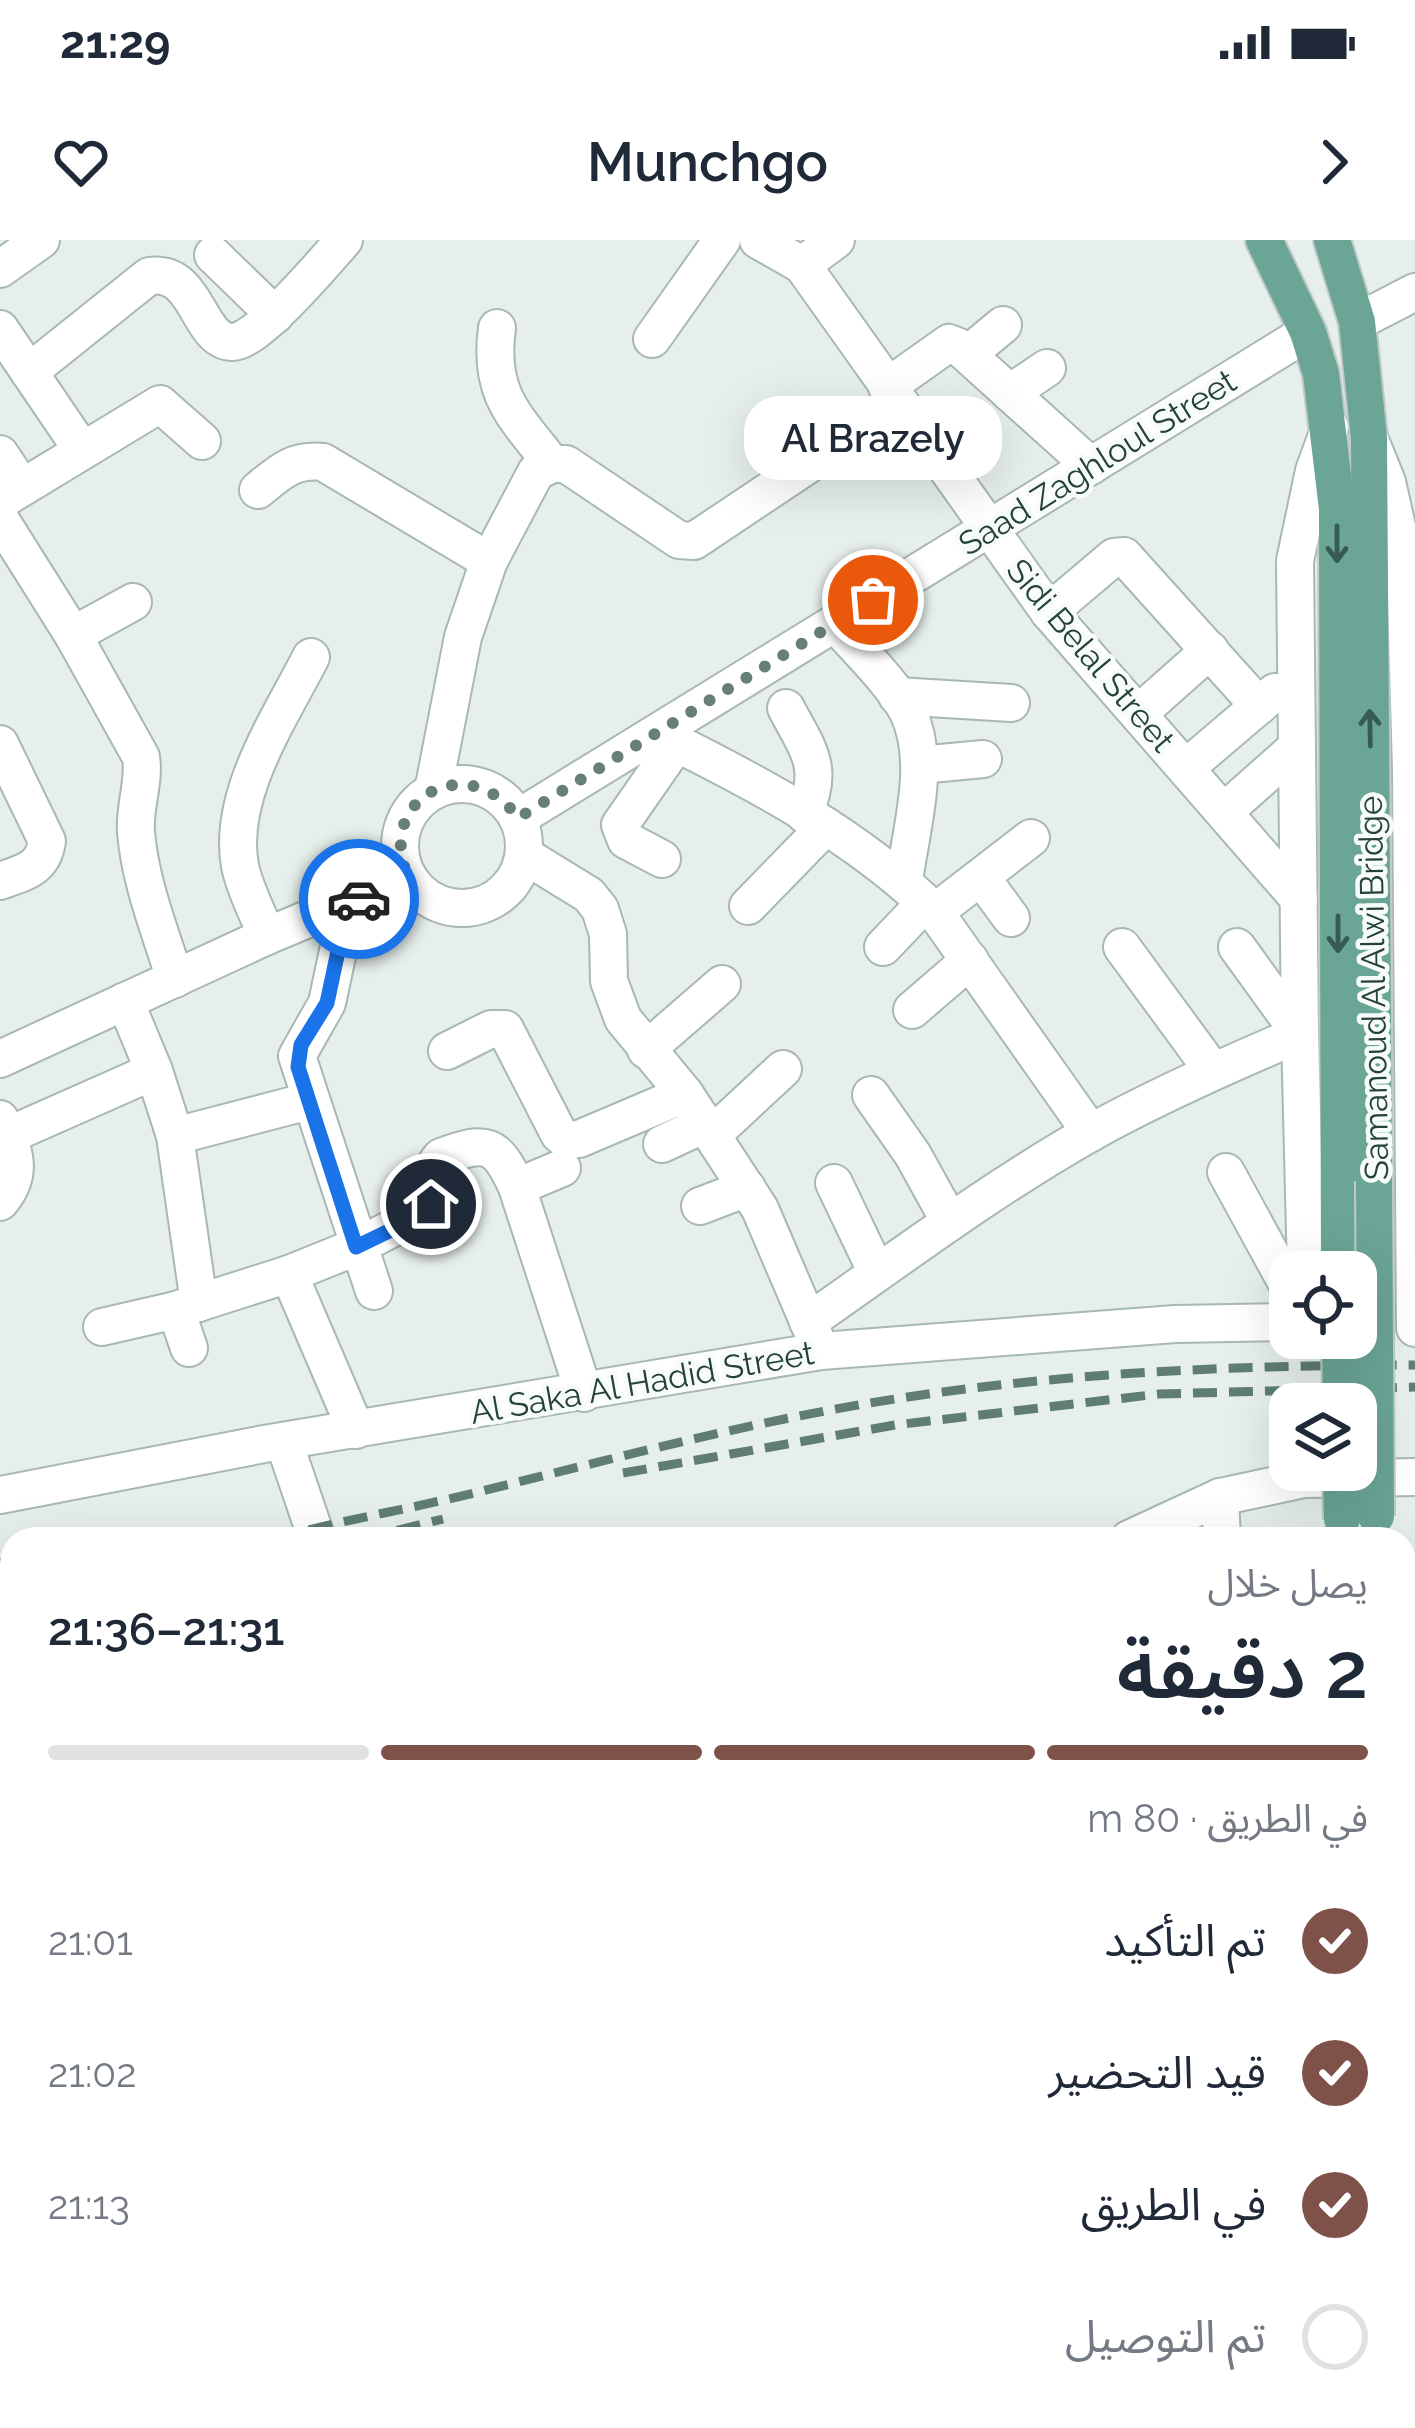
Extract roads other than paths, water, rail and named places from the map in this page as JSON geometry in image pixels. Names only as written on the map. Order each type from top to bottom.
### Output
[{"type":"main road","name":"Samanoud Al Alwi Bridge","points":[[1264,240],[1307,332],[1321,374],[1330,427],[1356,1183],[1359,1527]]},
{"type":"main road","name":"Samanoud Al Alwi Bridge","points":[[1332,240],[1358,322],[1369,438],[1356,1183],[1343,1251]]},
{"type":"main road","name":"Samanoud Al Alwi Bridge","points":[[1348,1491],[1359,1527]]},
{"type":"street","points":[[0,268],[40,240]]},
{"type":"street","points":[[29,372],[149,276],[162,274],[176,279],[219,337],[232,342],[275,315],[344,240]]},
{"type":"street","points":[[652,339],[722,240]]},
{"type":"street","name":"Sidi Belal Street","points":[[758,240],[802,265],[1049,612],[1299,899]]},
{"type":"street","points":[[802,265],[836,240]]},
{"type":"street","points":[[213,255],[275,315]]},
{"type":"street","points":[[1358,322],[1415,292]]},
{"type":"street","points":[[968,354],[1003,325]]},
{"type":"street","points":[[497,328],[494,373],[502,401],[552,464],[578,470],[679,540],[694,541],[893,395],[949,344],[968,354],[1091,466]]},
{"type":"street","points":[[0,329],[82,450]]},
{"type":"street","name":"Saad Zaghloul Street","points":[[518,818],[667,738],[835,623],[1307,332]]},
{"type":"street","points":[[1010,392],[1047,368]]},
{"type":"street","points":[[0,454],[11,494],[160,404],[202,441]]},
{"type":"street","points":[[1305,1251],[1295,561],[1314,471],[1330,427]]},
{"type":"street","points":[[1369,438],[1410,559],[1413,629],[1414,1328],[1377,1326]]},
{"type":"street","points":[[258,490],[287,466],[303,460],[323,463],[489,561]]},
{"type":"street","points":[[433,790],[478,642],[489,561],[536,472],[552,464]]},
{"type":"street","points":[[0,519],[73,635],[141,757],[135,823],[139,864],[175,979]]},
{"type":"street","points":[[1049,612],[1114,556],[1124,556],[1259,706]]},
{"type":"street","points":[[73,635],[134,602]]},
{"type":"street","points":[[835,623],[907,710],[918,742],[921,899]]},
{"type":"street","points":[[1138,713],[1210,650]]},
{"type":"street","points":[[267,936],[240,868],[238,828],[261,757],[310,657]]},
{"type":"street","points":[[1187,767],[1295,675]]},
{"type":"street","points":[[897,696],[1011,703]]},
{"type":"street","points":[[748,906],[815,820],[817,774],[786,708]]},
{"type":"street","points":[[662,860],[626,840],[620,825],[667,738],[815,820],[921,899],[970,960],[1091,1133]]},
{"type":"street","points":[[0,744],[47,841],[45,857],[34,868],[0,880]]},
{"type":"street","points":[[1225,811],[1297,747]]},
{"type":"street","points":[[920,765],[983,759]]},
{"type":"street","points":[[448,785],[481,786],[496,794],[518,818],[524,855],[508,889],[474,907],[436,902],[408,877],[402,862],[402,829],[409,813],[433,790],[448,785]]},
{"type":"street","points":[[883,946],[921,899],[981,877],[1031,838]]},
{"type":"street","points":[[524,855],[589,895],[600,909],[608,934],[609,981],[623,1019],[701,1117],[760,1209],[814,1336],[878,1273],[1091,1133],[1213,1071],[1300,1034]]},
{"type":"street","points":[[0,1059],[408,877]]},
{"type":"street","points":[[981,877],[1011,918]]},
{"type":"street","points":[[348,904],[327,1003],[297,1056],[374,1291]]},
{"type":"street","points":[[1122,947],[1213,1071]]},
{"type":"street","points":[[1237,947],[1300,1034]]},
{"type":"street","points":[[912,1010],[970,960]]},
{"type":"street","points":[[646,1050],[722,984]]},
{"type":"street","points":[[125,1001],[175,1136],[189,1348]]},
{"type":"street","points":[[447,1051],[486,1017],[505,1029],[559,1134],[566,1139],[701,1117]]},
{"type":"street","points":[[662,1144],[783,1069]]},
{"type":"street","points":[[0,1202],[15,1180],[17,1162],[4,1127],[154,1071]]},
{"type":"street","points":[[871,1095],[913,1155],[950,1222]]},
{"type":"street","points":[[175,1136],[309,1101]]},
{"type":"street","points":[[102,1327],[187,1307],[356,1247],[428,1210],[433,1196],[431,1174],[441,1157],[473,1145],[503,1157],[517,1187],[584,1393]]},
{"type":"street","points":[[517,1187],[562,1168]]},
{"type":"street","points":[[1226,1172],[1269,1251]]},
{"type":"street","points":[[834,1183],[878,1273]]},
{"type":"street","points":[[700,1206],[747,1188]]},
{"type":"street","points":[[289,1274],[356,1430]]},
{"type":"street","name":"Al Saka Al Hadid Street","points":[[2,1489],[584,1393],[814,1336],[1269,1322]]},
{"type":"street","points":[[284,1442],[313,1527]]},
{"type":"street","points":[[1156,1527],[1220,1497],[1304,1479],[1415,1477]]},
{"type":"street","points":[[1220,1497],[1221,1527]]},
{"type":"railway","points":[[321,1527],[722,1432],[937,1393],[1141,1373],[1415,1365]]},
{"type":"railway","points":[[623,1473],[895,1425],[1159,1394],[1415,1387]]},
{"type":"railway","points":[[411,1527],[443,1519]]},
{"type":"place","name":"Al Brazely","points":[[873,600]]}]
